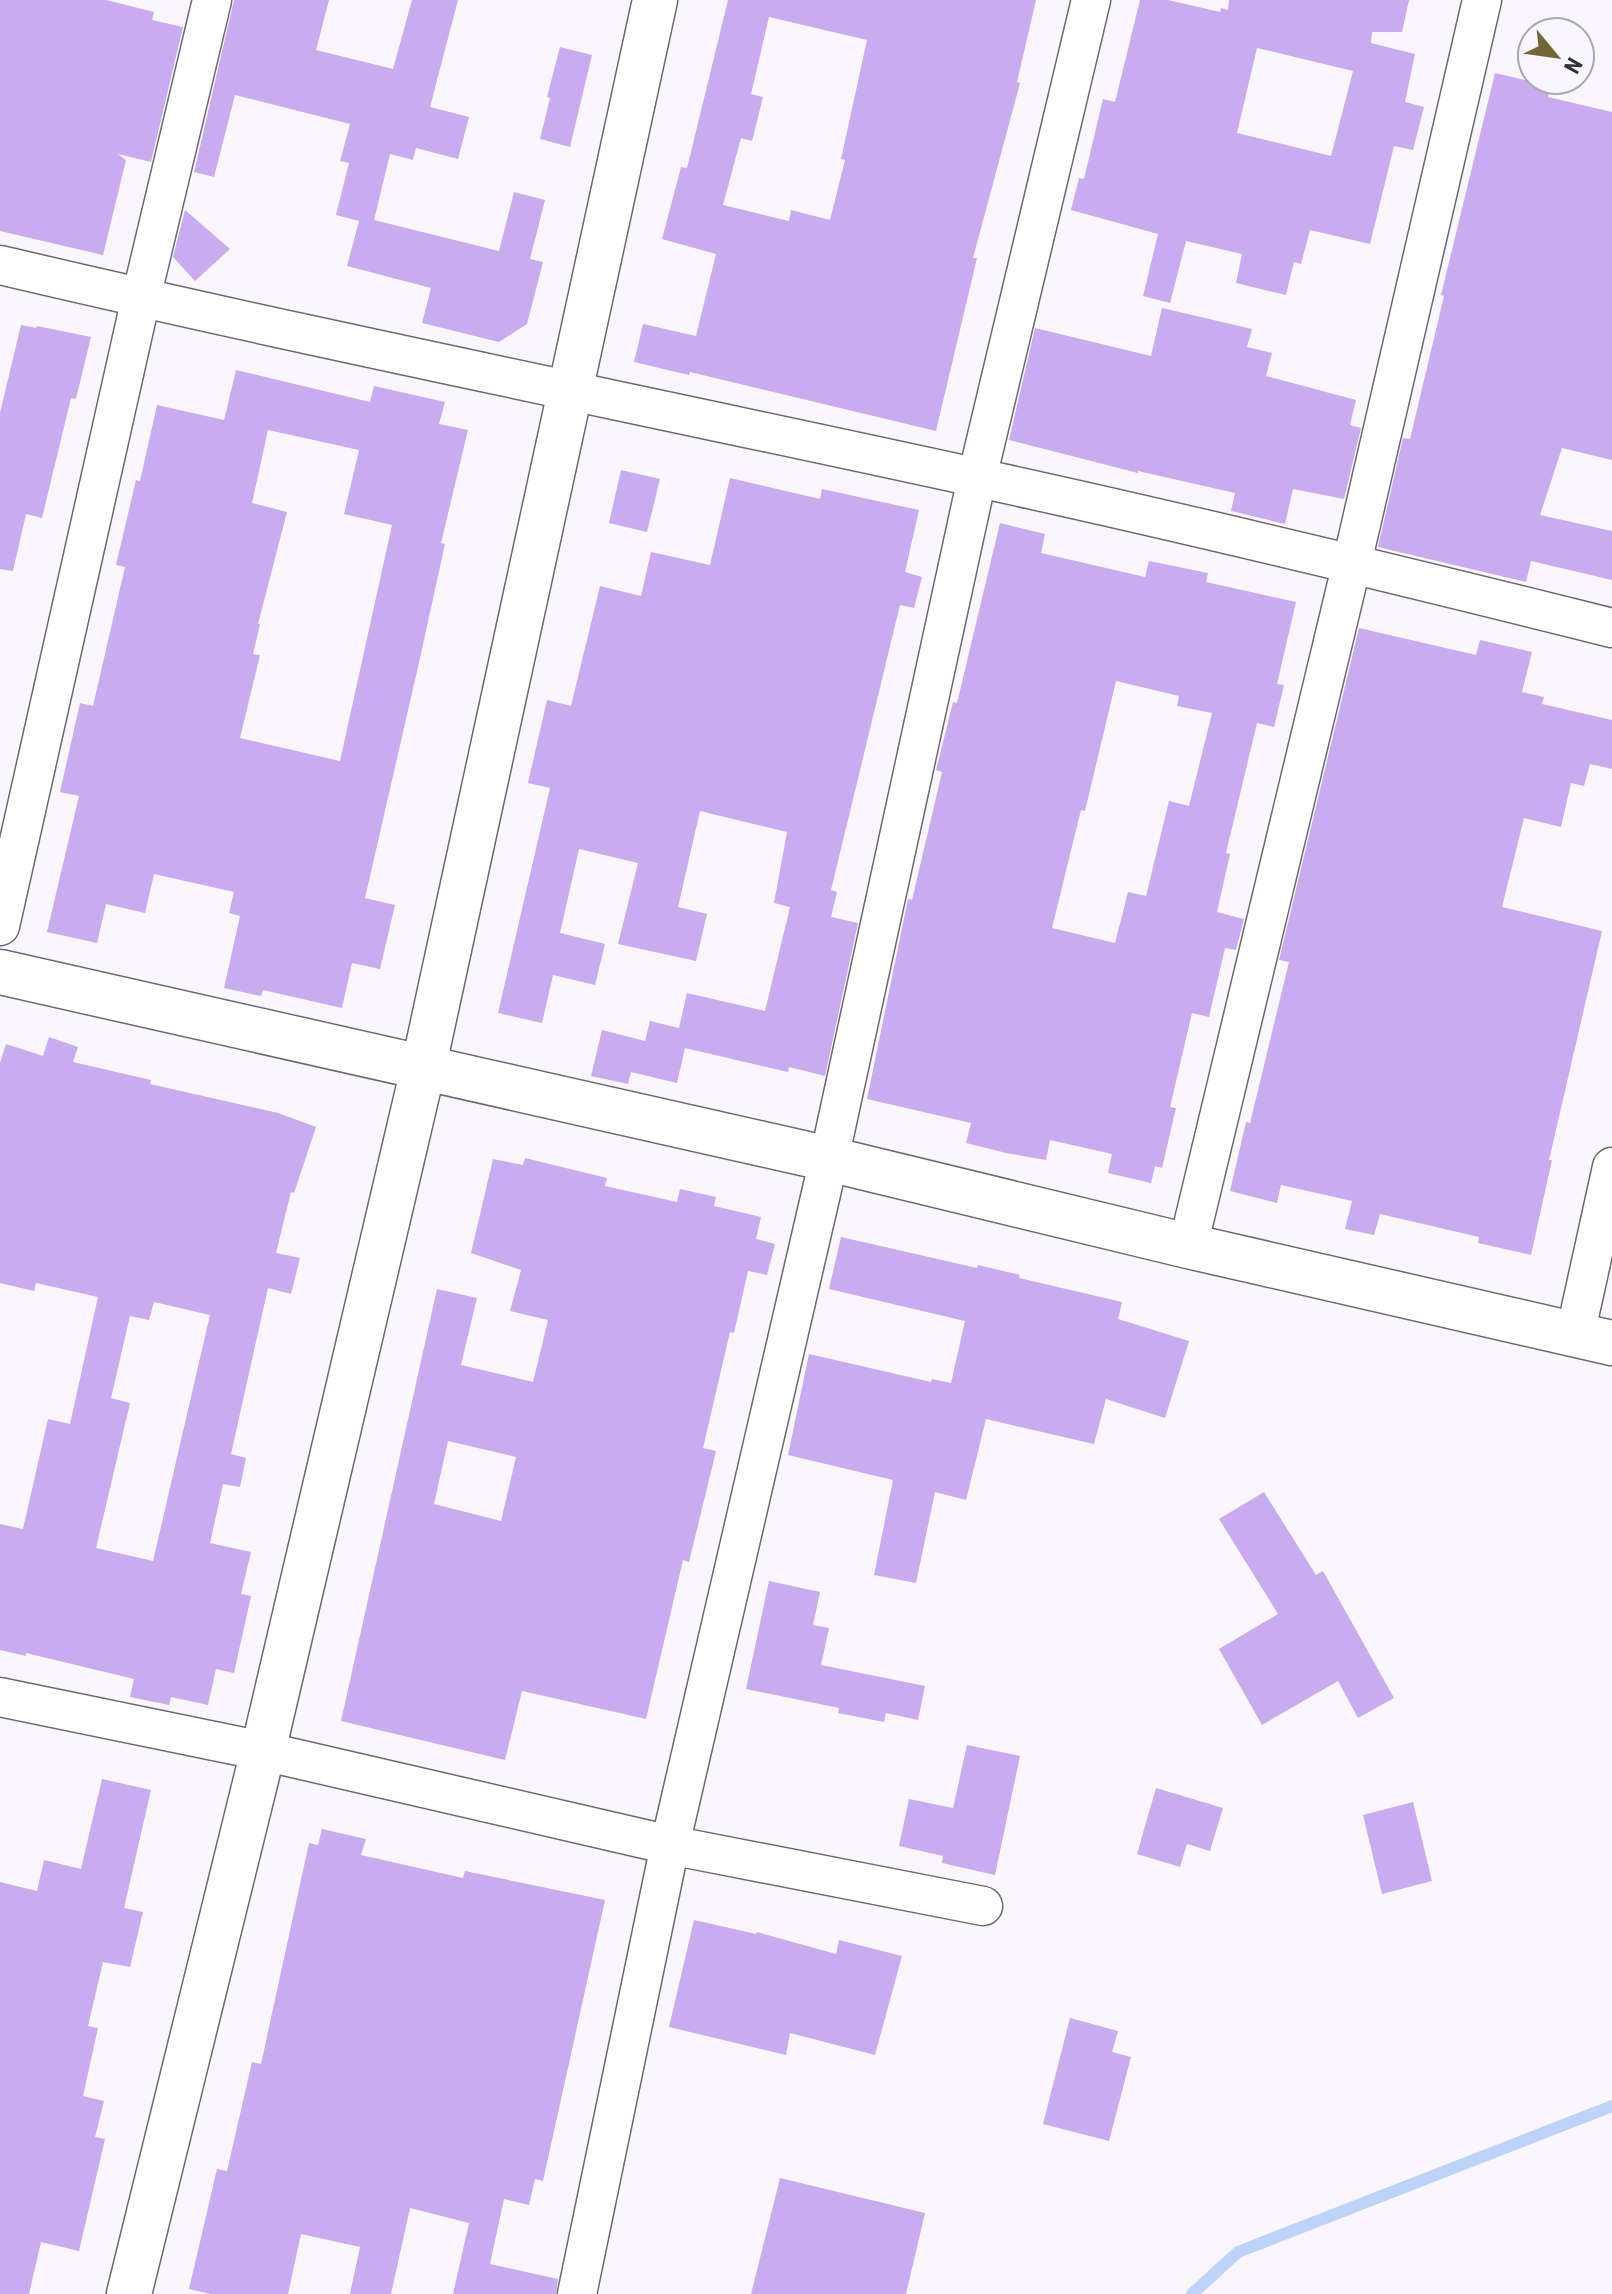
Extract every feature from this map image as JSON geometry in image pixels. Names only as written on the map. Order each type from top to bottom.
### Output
[{"type":"street","points":[[0,926],[141,298],[212,0]]},
{"type":"street","points":[[129,2294],[263,1751],[423,1069],[655,0]]},
{"type":"street","points":[[577,2294],[670,1845],[829,1159],[977,478],[1091,0]]},
{"type":"street","points":[[1188,1246],[1352,563],[1482,0]]},
{"type":"street","points":[[0,265],[977,478],[1352,563],[1612,628]]},
{"type":"street","points":[[0,972],[829,1159],[1188,1246],[1594,1339],[1612,1167]]},
{"type":"street","points":[[0,1697],[263,1751],[670,1845],[983,1906]]},
{"type":"building","points":[[0,0],[106,0],[154,12],[152,20],[183,27],[151,162],[118,154],[126,160],[103,255],[0,231]]},
{"type":"building","points":[[234,0],[329,0],[316,50],[393,69],[412,0],[458,0],[430,107],[469,117],[458,159],[416,148],[413,160],[390,154],[374,220],[499,251],[514,192],[545,200],[530,259],[543,262],[527,324],[499,342],[422,323],[431,288],[347,266],[359,221],[336,215],[349,163],[340,161],[350,124],[235,95],[214,177],[194,172]]},
{"type":"building","points":[[728,0],[1036,0],[1017,82],[1020,83],[973,258],[977,258],[936,431],[690,372],[689,375],[634,362],[643,324],[696,336],[716,254],[662,239],[681,167],[687,168]],"holes":[[[769,17],[867,40],[841,159],[845,160],[830,220],[791,210],[789,221],[723,205],[741,138],[752,141],[763,97],[751,94]]]},
{"type":"building","points":[[1140,0],[1168,0],[1220,12],[1221,8],[1228,10],[1229,0],[1409,0],[1402,32],[1372,32],[1371,43],[1415,54],[1405,102],[1424,107],[1413,150],[1394,146],[1370,244],[1310,230],[1301,264],[1294,262],[1286,295],[1236,283],[1242,254],[1186,241],[1170,303],[1143,296],[1158,234],[1071,210],[1079,178],[1084,179],[1103,99],[1115,102]],"holes":[[[1257,48],[1353,71],[1331,156],[1237,133]]]},
{"type":"building","points":[[560,47],[592,55],[570,147],[540,139]]},
{"type":"building","points":[[1495,73],[1516,78],[1516,96],[1548,96],[1612,112],[1612,460],[1562,448],[1540,515],[1612,531],[1612,580],[1531,561],[1526,582],[1378,547],[1403,438],[1410,439],[1444,296],[1441,295]]},
{"type":"building","points":[[185,210],[230,249],[195,281],[173,257]]},
{"type":"building","points":[[1162,308],[1252,329],[1247,347],[1272,353],[1266,376],[1356,400],[1350,425],[1361,428],[1344,499],[1293,489],[1285,524],[1231,511],[1235,493],[1138,473],[1009,440],[1035,328],[1151,356]]},
{"type":"building","points":[[21,325],[91,337],[76,399],[71,398],[42,518],[26,514],[13,571],[0,569],[0,413]]},
{"type":"building","points":[[236,370],[370,402],[374,386],[445,402],[439,424],[468,430],[365,898],[395,905],[380,969],[352,963],[342,1008],[263,990],[261,996],[224,988],[240,916],[229,913],[234,892],[154,874],[145,913],[106,904],[97,943],[47,932],[79,796],[60,792],[80,703],[93,706],[125,567],[116,565],[157,405],[224,420]],"holes":[[[268,430],[359,450],[344,514],[392,525],[340,761],[240,738],[260,655],[253,654],[258,624],[287,512],[252,503]]]},
{"type":"building","points":[[621,470],[660,479],[647,532],[609,523]]},
{"type":"building","points":[[730,478],[820,499],[822,489],[919,510],[905,572],[922,577],[914,608],[900,605],[831,890],[837,892],[831,917],[858,923],[825,1076],[789,1067],[788,1072],[685,1048],[677,1083],[631,1072],[628,1084],[591,1076],[602,1030],[645,1041],[650,1021],[679,1028],[687,993],[765,1011],[790,907],[774,903],[787,832],[700,811],[678,907],[707,914],[696,961],[618,944],[638,863],[579,849],[560,933],[605,944],[595,985],[553,975],[542,1023],[498,1013],[550,788],[528,783],[547,700],[571,706],[600,586],[641,596],[651,552],[710,565]]},
{"type":"building","points":[[1000,523],[1045,534],[1041,553],[1145,577],[1149,561],[1208,573],[1206,582],[1296,602],[1277,684],[1284,685],[1274,727],[1257,723],[1226,853],[1230,854],[1217,912],[1244,919],[1236,950],[1225,948],[1209,1017],[1192,1013],[1170,1107],[1176,1108],[1162,1168],[1155,1166],[1151,1183],[1108,1173],[1112,1154],[1050,1140],[1046,1160],[1006,1153],[966,1143],[971,1123],[867,1099],[908,899],[912,900],[942,772],[936,770],[953,702],[957,703]],"holes":[[[1116,681],[1179,696],[1177,706],[1212,713],[1189,806],[1169,801],[1146,896],[1128,892],[1115,943],[1052,928],[1081,810],[1085,811]]]},
{"type":"building","points":[[1359,628],[1476,655],[1480,640],[1532,652],[1522,692],[1544,697],[1542,704],[1612,720],[1612,769],[1590,764],[1584,786],[1571,783],[1561,827],[1524,818],[1502,907],[1602,931],[1549,1160],[1552,1160],[1531,1255],[1478,1243],[1479,1237],[1380,1214],[1374,1235],[1345,1229],[1352,1201],[1281,1185],[1277,1203],[1230,1191],[1246,1122],[1250,1123],[1289,962],[1279,960]]},
{"type":"building","points":[[49,1037],[78,1047],[73,1062],[151,1080],[150,1084],[278,1113],[316,1127],[294,1193],[291,1192],[276,1253],[300,1258],[291,1294],[268,1288],[231,1454],[246,1458],[240,1487],[223,1484],[210,1543],[251,1552],[241,1594],[251,1596],[234,1673],[216,1669],[208,1705],[171,1697],[169,1705],[130,1697],[134,1679],[26,1653],[26,1656],[0,1650],[0,1524],[23,1529],[48,1419],[70,1424],[98,1297],[36,1283],[34,1291],[0,1283],[0,1063],[6,1044],[43,1056]],"holes":[[[154,1302],[210,1315],[153,1561],[96,1548],[130,1403],[111,1398],[130,1316],[149,1320]]]},
{"type":"building","points":[[525,1158],[607,1178],[605,1186],[677,1202],[680,1189],[716,1197],[714,1206],[761,1217],[756,1239],[775,1244],[767,1275],[748,1271],[734,1333],[730,1332],[703,1448],[716,1451],[689,1562],[683,1560],[646,1719],[522,1691],[505,1760],[341,1721],[437,1289],[477,1298],[461,1365],[533,1382],[548,1320],[510,1311],[521,1270],[471,1253],[493,1159],[523,1165]],"holes":[[[448,1441],[516,1457],[501,1521],[434,1504]]]},
{"type":"building","points":[[841,1237],[977,1268],[978,1265],[1122,1302],[1118,1319],[1189,1341],[1165,1418],[1106,1399],[1094,1444],[986,1419],[966,1500],[935,1492],[916,1583],[874,1575],[893,1480],[788,1455],[809,1354],[931,1382],[932,1379],[951,1383],[965,1321],[829,1289]]},
{"type":"building","points":[[1264,1492],[1316,1575],[1323,1571],[1394,1698],[1358,1718],[1338,1681],[1262,1725],[1219,1649],[1278,1614],[1219,1519]]},
{"type":"building","points":[[769,1581],[820,1592],[813,1625],[829,1628],[821,1665],[925,1686],[918,1720],[886,1713],[884,1722],[838,1713],[839,1708],[746,1689]]},
{"type":"building","points":[[967,1745],[1020,1756],[995,1875],[942,1863],[943,1856],[899,1846],[909,1799],[953,1808]]},
{"type":"building","points":[[102,1779],[151,1790],[124,1908],[143,1912],[130,1967],[103,1962],[88,2026],[98,2028],[83,2096],[104,2101],[95,2137],[105,2139],[79,2251],[41,2242],[29,2294],[0,2294],[0,1882],[37,1891],[44,1860],[81,1869]]},
{"type":"building","points":[[1156,1788],[1223,1808],[1210,1851],[1187,1844],[1180,1867],[1137,1854]]},
{"type":"building","points":[[1413,1802],[1432,1881],[1382,1894],[1363,1815]]},
{"type":"building","points":[[322,1829],[366,1839],[361,1855],[463,1878],[465,1871],[605,1900],[543,2181],[535,2179],[529,2205],[504,2199],[490,2264],[558,2279],[556,2294],[453,2294],[469,2223],[410,2208],[391,2294],[350,2294],[360,2247],[301,2234],[288,2294],[211,2294],[189,2289],[217,2169],[227,2171],[252,2062],[261,2064],[309,1843],[318,1845]]},
{"type":"building","points":[[694,1920],[757,1932],[836,1954],[839,1940],[902,1956],[875,2055],[790,2033],[786,2055],[669,2027]]},
{"type":"building","points":[[1070,2018],[1118,2031],[1112,2052],[1131,2057],[1109,2141],[1043,2124]]},
{"type":"building","points":[[780,2178],[925,2213],[906,2294],[751,2294]]},
{"type":"waterway","points":[[1192,2294],[1238,2252],[1612,2106]]}]
